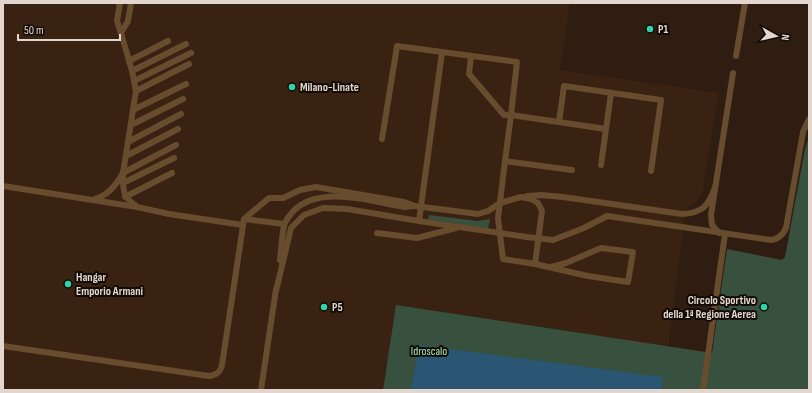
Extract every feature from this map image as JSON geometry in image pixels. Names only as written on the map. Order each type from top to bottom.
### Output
[{"type":"lane","points":[[120,3],[117,21],[132,71],[136,91],[123,173],[123,183],[125,197],[137,207]]},
{"type":"lane","points":[[121,33],[128,21],[131,3]]},
{"type":"lane","points":[[736,56],[745,3]]},
{"type":"lane","points":[[129,61],[168,42]]},
{"type":"lane","points":[[132,71],[186,44]]},
{"type":"lane","points":[[382,139],[397,46],[517,62],[498,218],[503,259],[551,267],[588,276],[628,282],[633,252],[601,248],[566,263],[551,267]]},
{"type":"lane","points":[[419,221],[442,52]]},
{"type":"lane","points":[[134,81],[191,53]]},
{"type":"lane","points":[[471,56],[469,74],[504,115],[606,129]]},
{"type":"lane","points":[[136,91],[189,64]]},
{"type":"lane","points":[[722,233],[712,225],[711,220],[733,73]]},
{"type":"lane","points":[[133,110],[186,84]]},
{"type":"lane","points":[[559,122],[564,86],[661,100],[651,171]]},
{"type":"lane","points":[[601,165],[611,93]]},
{"type":"lane","points":[[131,125],[183,99]]},
{"type":"lane","points":[[128,142],[181,114]]},
{"type":"lane","points":[[276,291],[291,228],[304,215],[323,208],[347,209],[553,240],[584,228],[607,216],[771,240],[776,239],[784,233],[786,228],[803,132],[809,119]]},
{"type":"lane","points":[[126,156],[178,129]]},
{"type":"lane","points":[[92,200],[107,194],[123,173],[176,145]]},
{"type":"lane","points":[[123,183],[174,158]]},
{"type":"lane","points":[[505,161],[572,170]]},
{"type":"lane","points":[[125,197],[172,173]]},
{"type":"lane","points":[[3,186],[137,207],[169,214],[244,222],[284,224]]},
{"type":"lane","points":[[3,346],[209,376],[215,375],[220,370],[222,364],[244,222],[268,198],[283,198],[300,190],[316,187],[404,202],[415,206],[478,214],[488,212],[500,203],[521,197],[541,195],[682,214],[694,213],[705,207],[712,199],[715,187]]},
{"type":"lane","points":[[261,390],[276,291],[284,224],[295,209],[308,200],[338,196],[404,207],[415,206]]},
{"type":"lane","points":[[521,197],[531,199],[538,203],[542,212],[535,264]]},
{"type":"lane","points":[[377,233],[416,238],[459,227]]},
{"type":"lane","points":[[703,390],[722,233]]},
{"type":"shaded area","points":[[3,3],[570,3],[560,70],[718,93],[703,191],[697,202],[686,207],[668,347],[396,305],[383,390],[3,390]]},
{"type":"green space","points":[[809,137],[809,390],[383,390],[396,305],[712,353],[727,249],[782,260],[785,257],[805,149]]},
{"type":"green space","points":[[429,215],[478,221],[490,219],[488,229],[428,219]]},
{"type":"water","name":"Idroscalo","points":[[419,345],[663,377],[661,390],[411,390]]},
{"type":"place","name":"P1","points":[[650,29]]},
{"type":"place","name":"Milano-Linate","points":[[292,87]]},
{"type":"place","name":"Hangar Emporio Armani","points":[[68,284]]},
{"type":"place","name":"P5","points":[[324,307]]},
{"type":"place","name":"Circolo Sportivo della 1ª Regione Aerea","points":[[764,307]]}]
